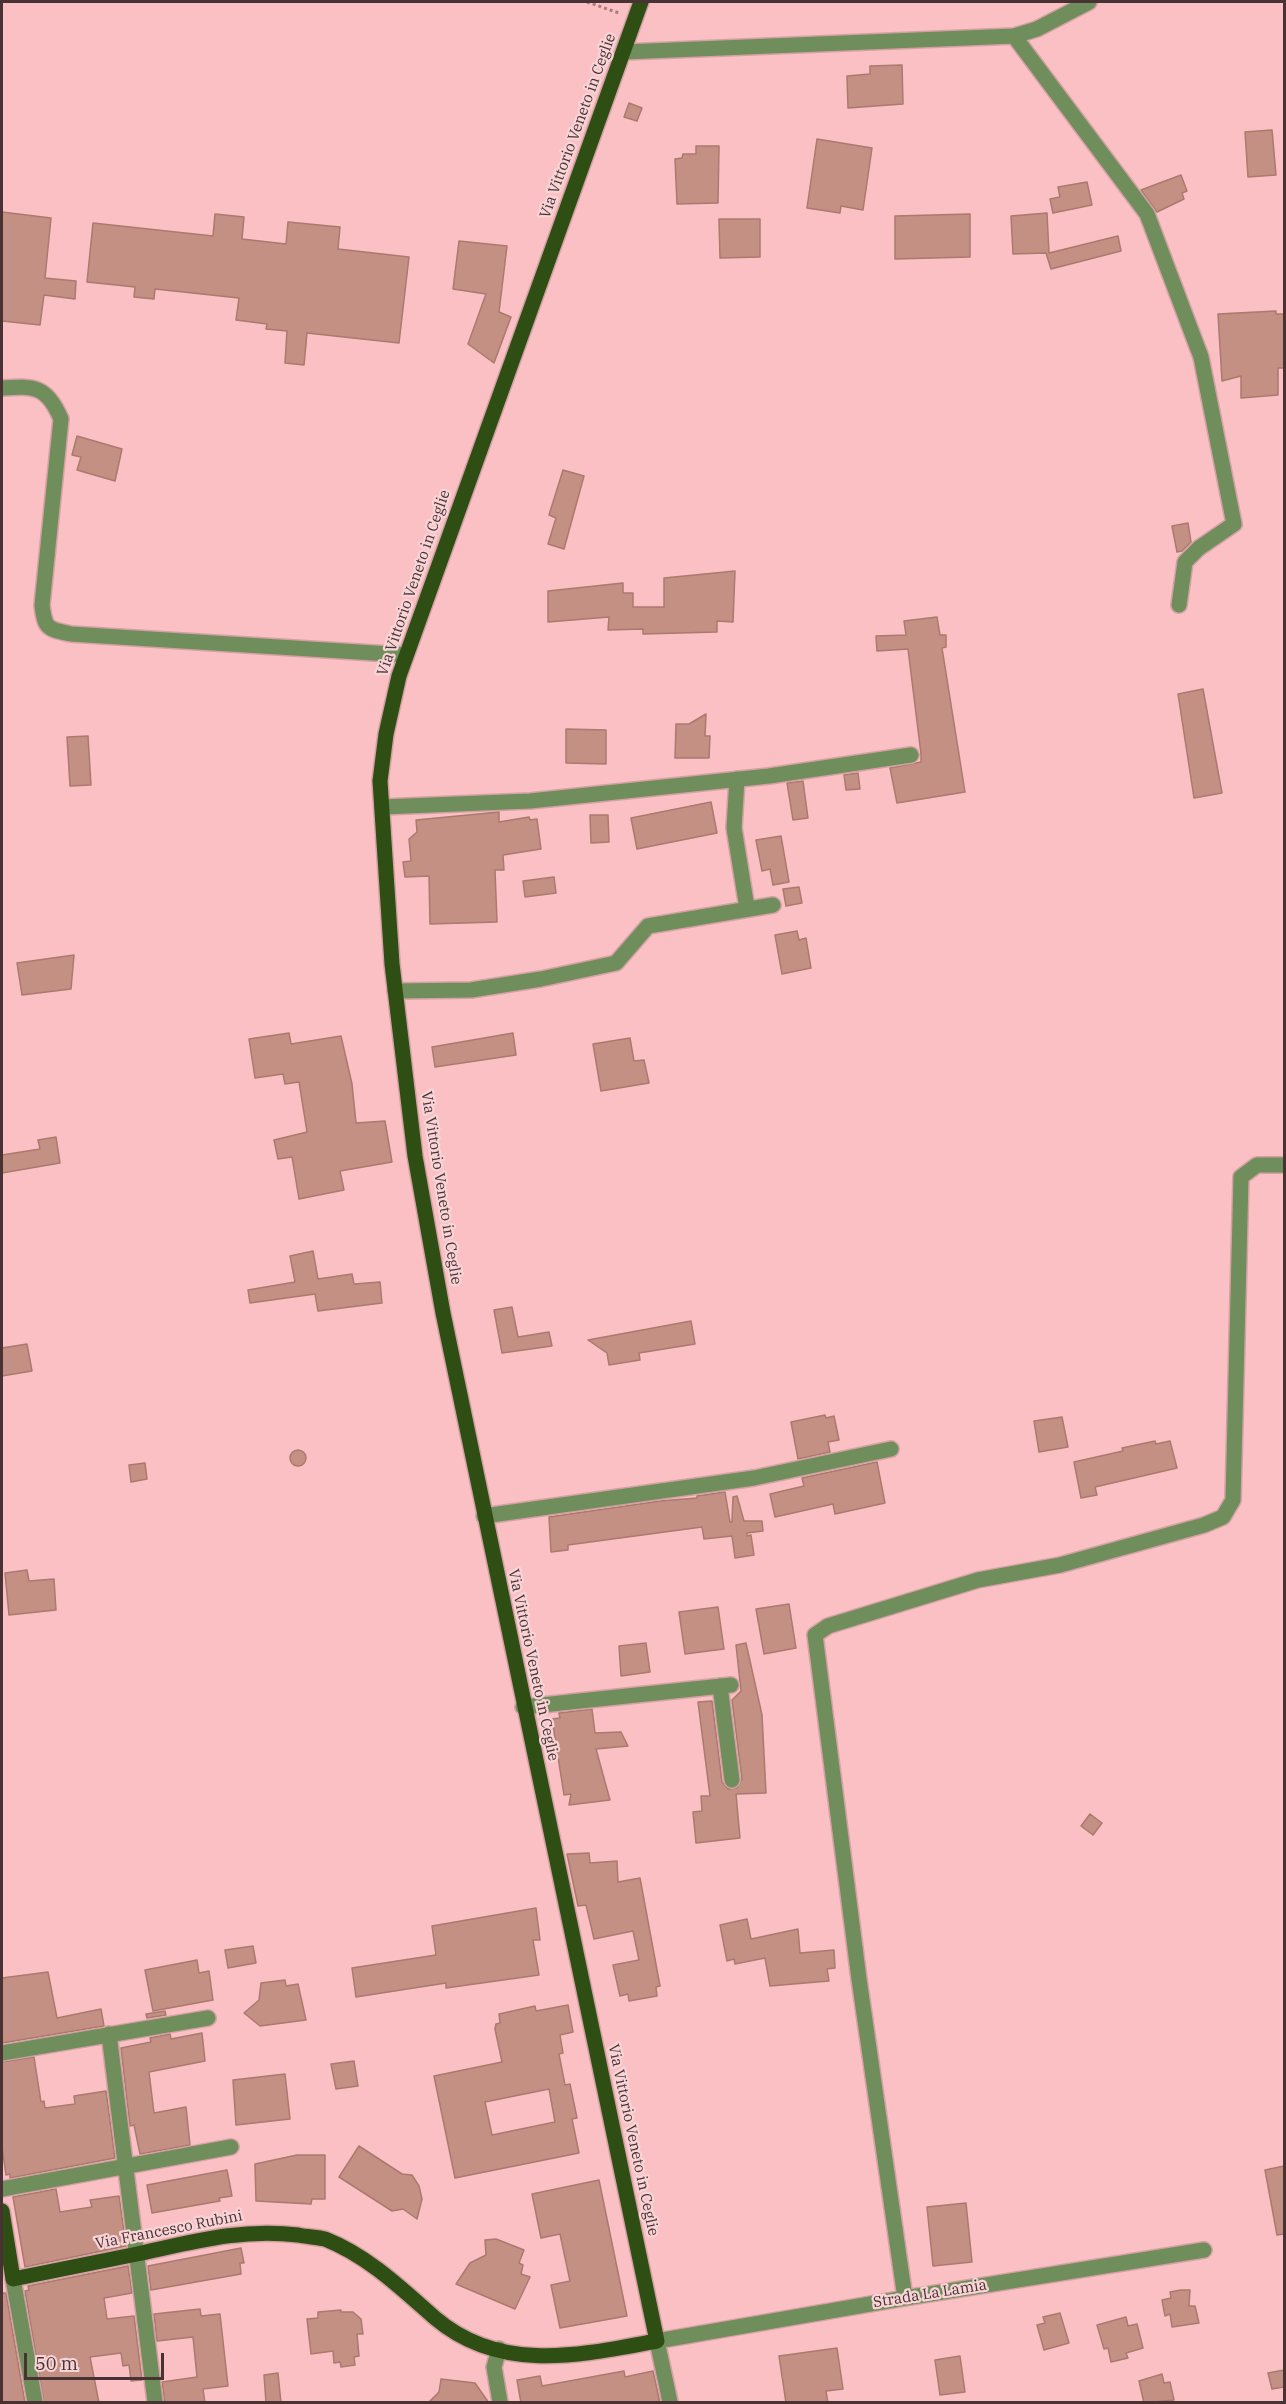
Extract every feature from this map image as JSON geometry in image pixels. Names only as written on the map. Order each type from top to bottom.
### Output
[{"type":"main road","name":"Via Vittorio Veneto in Ceglie","points":[[641,2],[406,655],[386,734],[381,781],[395,991],[415,1156],[443,1313],[523,1707],[657,2341]]},
{"type":"main road","points":[[2,2211],[9,2284]]},
{"type":"main road","name":"Via Francesco Rubini","points":[[9,2284],[214,2237],[267,2231],[324,2239],[372,2265],[438,2320],[467,2338],[499,2349],[545,2357],[572,2356],[657,2341]]},
{"type":"street","points":[[624,52],[1014,36],[1037,29],[1089,2]]},
{"type":"street","points":[[1014,36],[1147,214],[1201,357],[1234,524],[1199,548],[1185,562],[1179,605]]},
{"type":"street","points":[[2,388],[28,387],[42,391],[53,399],[61,419],[42,605],[44,622],[50,629],[71,634],[406,655]]},
{"type":"street","points":[[382,807],[530,801],[736,779],[911,755]]},
{"type":"street","points":[[736,779],[734,828],[747,908]]},
{"type":"street","points":[[395,991],[471,990],[541,979],[616,963],[648,926],[773,905]]},
{"type":"street","points":[[905,2298],[859,1979],[815,1635],[828,1626],[978,1580],[1060,1565],[1203,1525],[1223,1517],[1233,1500],[1240,1177],[1257,1165],[1284,1165]]},
{"type":"street","points":[[484,1516],[754,1478],[891,1449]]},
{"type":"street","points":[[523,1707],[726,1685],[732,1779]]},
{"type":"street","points":[[2,2053],[208,2018]]},
{"type":"street","points":[[109,2034],[155,2403]]},
{"type":"street","points":[[2,2189],[231,2147]]},
{"type":"street","name":"Strada La Lamia","points":[[657,2341],[1204,2250]]},
{"type":"street","points":[[9,2284],[34,2403]]},
{"type":"street","name":"Via Vittorio Veneto in Ceglie","points":[[657,2341],[670,2403]]},
{"type":"street","points":[[499,2349],[494,2367],[501,2403]]},
{"type":"path","points":[[587,2],[635,19]]},
{"type":"building","points":[[902,65],[903,104],[848,108],[847,76],[870,74],[870,66]]},
{"type":"building","points":[[629,103],[642,108],[637,121],[624,117]]},
{"type":"building","points":[[1272,130],[1276,175],[1248,177],[1245,132]]},
{"type":"building","points":[[817,139],[872,148],[863,210],[841,206],[840,213],[807,208]]},
{"type":"building","points":[[696,146],[719,146],[718,203],[677,204],[675,159],[682,158],[683,154],[696,154]]},
{"type":"building","points":[[1181,175],[1187,191],[1182,193],[1184,199],[1157,212],[1141,190]]},
{"type":"building","points":[[1087,182],[1092,205],[1053,213],[1050,199],[1060,197],[1058,187]]},
{"type":"building","points":[[2,212],[51,218],[45,278],[76,281],[75,299],[44,295],[40,325],[2,321]]},
{"type":"building","points":[[1047,213],[1049,253],[1118,236],[1121,251],[1051,269],[1046,253],[1013,254],[1011,216]]},
{"type":"building","points":[[215,214],[244,217],[242,239],[286,244],[288,222],[340,227],[338,249],[409,257],[399,343],[307,333],[304,365],[285,363],[287,331],[266,329],[267,324],[236,320],[239,298],[155,289],[154,299],[134,297],[135,287],[87,282],[93,223],[213,236]]},
{"type":"building","points":[[970,214],[970,257],[895,259],[895,216]]},
{"type":"building","points":[[719,219],[760,219],[760,257],[720,258]]},
{"type":"building","points":[[459,241],[507,246],[499,312],[511,317],[494,363],[468,344],[486,294],[453,289]]},
{"type":"building","points":[[1276,311],[1276,314],[1284,314],[1284,368],[1278,368],[1278,395],[1241,398],[1241,376],[1222,381],[1218,314]]},
{"type":"building","points":[[77,436],[122,449],[115,481],[77,470],[81,457],[72,455]]},
{"type":"building","points":[[563,470],[584,476],[564,549],[548,544],[556,518],[549,515]]},
{"type":"building","points":[[1188,523],[1191,542],[1182,551],[1177,552],[1172,526]]},
{"type":"building","points":[[735,571],[733,622],[717,621],[717,632],[643,634],[643,629],[608,630],[609,617],[548,622],[548,591],[623,583],[623,593],[633,593],[633,607],[664,607],[664,578]]},
{"type":"building","points":[[937,617],[940,635],[946,635],[946,647],[942,648],[965,792],[897,803],[890,768],[921,762],[908,649],[877,651],[876,636],[906,635],[904,621]]},
{"type":"building","points":[[1203,689],[1222,793],[1194,798],[1178,694]]},
{"type":"building","points":[[706,714],[705,736],[710,736],[709,758],[675,758],[676,724],[689,724]]},
{"type":"building","points":[[566,729],[606,730],[606,764],[566,763]]},
{"type":"building","points":[[88,736],[91,785],[70,786],[67,737]]},
{"type":"building","points":[[858,773],[860,789],[846,790],[844,775]]},
{"type":"building","points":[[803,781],[808,818],[793,820],[787,783]]},
{"type":"building","points":[[711,802],[717,833],[637,849],[631,818]]},
{"type":"building","points":[[499,812],[499,822],[529,817],[530,820],[537,819],[541,849],[503,855],[504,870],[495,870],[497,922],[430,924],[429,876],[405,877],[403,862],[411,861],[409,839],[417,832],[416,820]]},
{"type":"building","points":[[590,815],[608,815],[609,842],[591,843]]},
{"type":"building","points":[[781,836],[789,882],[773,885],[770,869],[762,871],[756,840]]},
{"type":"building","points":[[554,877],[556,893],[525,897],[523,881]]},
{"type":"building","points":[[799,887],[802,903],[786,906],[783,889]]},
{"type":"building","points":[[797,931],[799,940],[806,938],[811,968],[782,974],[775,935]]},
{"type":"building","points":[[74,955],[71,989],[22,995],[17,963]]},
{"type":"building","points":[[289,1033],[291,1044],[341,1036],[352,1084],[356,1123],[385,1121],[392,1162],[340,1171],[344,1190],[299,1199],[292,1157],[278,1159],[274,1140],[307,1132],[299,1082],[285,1084],[283,1074],[255,1078],[249,1039]]},
{"type":"building","points":[[513,1033],[516,1055],[435,1067],[432,1047]]},
{"type":"building","points":[[630,1038],[634,1061],[644,1060],[649,1083],[601,1091],[593,1044]]},
{"type":"building","points":[[56,1137],[60,1163],[2,1173],[2,1155],[40,1149],[38,1140]]},
{"type":"building","points":[[313,1251],[318,1279],[352,1274],[354,1284],[380,1282],[382,1303],[318,1311],[315,1294],[250,1303],[248,1290],[295,1282],[290,1256]]},
{"type":"building","points":[[512,1307],[518,1337],[549,1332],[552,1346],[502,1353],[494,1310]]},
{"type":"building","points":[[691,1321],[695,1344],[639,1353],[640,1360],[609,1365],[607,1353],[588,1340]]},
{"type":"building","points":[[27,1344],[32,1371],[2,1376],[2,1348]]},
{"type":"building","points":[[825,1415],[826,1418],[834,1416],[839,1440],[828,1442],[830,1452],[798,1459],[791,1422]]},
{"type":"building","points":[[1062,1417],[1068,1447],[1039,1452],[1034,1421]]},
{"type":"building","points":[[1155,1441],[1156,1444],[1170,1441],[1177,1468],[1095,1487],[1097,1495],[1081,1498],[1074,1462]]},
{"type":"building","points":[[295,1450],[301,1450],[306,1458],[304,1464],[295,1466],[290,1461],[290,1455]]},
{"type":"building","points":[[877,1462],[885,1503],[835,1514],[833,1504],[775,1517],[770,1494],[804,1486],[802,1478]]},
{"type":"building","points":[[145,1463],[147,1479],[131,1482],[129,1465]]},
{"type":"building","points":[[725,1492],[730,1522],[732,1522],[733,1497],[737,1496],[744,1521],[762,1521],[763,1531],[747,1533],[747,1536],[751,1535],[754,1555],[735,1558],[732,1536],[704,1539],[702,1527],[568,1545],[568,1550],[551,1552],[549,1517],[697,1498],[697,1496]]},
{"type":"building","points":[[27,1570],[29,1581],[54,1579],[56,1610],[9,1615],[5,1573]]},
{"type":"building","points":[[789,1604],[796,1648],[764,1654],[756,1609]]},
{"type":"building","points":[[718,1607],[724,1649],[685,1654],[679,1612]]},
{"type":"building","points":[[646,1643],[650,1672],[621,1676],[619,1646]]},
{"type":"building","points":[[746,1643],[762,1715],[766,1793],[736,1794],[740,1838],[696,1843],[693,1812],[702,1811],[701,1796],[710,1796],[698,1702],[712,1701],[722,1782],[728,1789],[737,1788],[742,1779],[732,1700],[741,1691],[736,1645]]},
{"type":"building","points":[[592,1709],[595,1733],[621,1732],[628,1746],[596,1749],[610,1800],[569,1805],[571,1794],[564,1795],[552,1719],[560,1718],[559,1713]]},
{"type":"building","points":[[1090,1814],[1102,1823],[1093,1835],[1081,1826]]},
{"type":"building","points":[[589,1853],[590,1863],[617,1861],[618,1882],[640,1878],[660,1986],[656,1987],[657,1996],[629,2001],[628,1994],[620,1996],[613,1965],[639,1960],[633,1931],[594,1939],[586,1905],[578,1906],[567,1854]]},
{"type":"building","points":[[536,1908],[540,1940],[533,1940],[539,1975],[446,1988],[446,1983],[356,1997],[352,1968],[436,1955],[432,1926]]},
{"type":"building","points":[[747,1919],[751,1939],[798,1929],[800,1953],[834,1950],[835,1968],[827,1969],[829,1981],[770,1986],[765,1958],[735,1964],[734,1959],[727,1961],[720,1925]]},
{"type":"building","points":[[253,1946],[256,1963],[228,1968],[225,1950]]},
{"type":"building","points":[[197,1960],[199,1973],[209,1971],[213,2000],[153,2011],[145,1970]]},
{"type":"building","points":[[48,1972],[57,2018],[101,2009],[104,2026],[2,2043],[2,1978]]},
{"type":"building","points":[[285,1980],[286,1986],[298,1984],[306,2020],[260,2026],[244,2013],[259,2000],[261,1983]]},
{"type":"building","points":[[568,2005],[573,2032],[560,2035],[563,2053],[559,2054],[565,2085],[570,2084],[577,2118],[572,2119],[579,2153],[455,2178],[434,2076],[502,2062],[495,2029],[496,2024],[500,2023],[499,2014],[535,2006],[536,2011]],"holes":[[[549,2089],[555,2122],[492,2135],[485,2102]]]},
{"type":"building","points":[[165,2011],[166,2015],[147,2018],[146,2014]]},
{"type":"building","points":[[202,2033],[205,2061],[149,2072],[154,2113],[186,2107],[190,2145],[140,2154],[134,2125],[130,2126],[121,2048],[151,2042],[150,2038],[170,2034],[171,2039]]},
{"type":"building","points":[[34,2057],[41,2102],[44,2101],[45,2108],[75,2104],[74,2096],[106,2091],[115,2158],[10,2178],[10,2174],[6,2175],[2,2147],[2,2062]]},
{"type":"building","points":[[354,2061],[358,2086],[336,2089],[331,2064]]},
{"type":"building","points":[[285,2074],[290,2119],[236,2125],[233,2080]]},
{"type":"building","points":[[359,2146],[402,2174],[412,2175],[419,2186],[422,2199],[417,2219],[403,2209],[392,2211],[339,2177]]},
{"type":"building","points":[[297,2155],[325,2155],[325,2199],[312,2199],[311,2204],[256,2201],[255,2164]]},
{"type":"building","points":[[1284,2166],[1284,2234],[1277,2235],[1265,2170]]},
{"type":"building","points":[[227,2170],[232,2196],[219,2198],[220,2201],[152,2213],[147,2185]]},
{"type":"building","points":[[599,2180],[627,2316],[560,2328],[551,2285],[570,2281],[560,2234],[541,2238],[532,2194]]},
{"type":"building","points":[[56,2189],[60,2212],[92,2207],[90,2200],[119,2196],[126,2246],[25,2267],[13,2197]]},
{"type":"building","points":[[966,2203],[972,2262],[933,2266],[927,2207]]},
{"type":"building","points":[[496,2239],[524,2250],[519,2263],[523,2265],[521,2274],[530,2277],[515,2309],[456,2284],[470,2263],[486,2255],[485,2240]]},
{"type":"building","points":[[241,2248],[244,2263],[240,2263],[241,2274],[151,2290],[148,2266]]},
{"type":"building","points":[[128,2266],[132,2293],[104,2298],[107,2319],[134,2316],[142,2380],[131,2381],[129,2365],[123,2366],[121,2353],[90,2357],[99,2403],[44,2403],[25,2291],[29,2290],[28,2286]]},
{"type":"building","points":[[1190,2290],[1189,2306],[1195,2306],[1199,2323],[1172,2327],[1170,2314],[1165,2316],[1162,2300],[1171,2298],[1170,2292]]},
{"type":"building","points":[[2,2293],[6,2293],[25,2403],[2,2403]]},
{"type":"building","points":[[200,2309],[201,2316],[220,2314],[228,2386],[203,2389],[205,2403],[165,2403],[162,2382],[197,2377],[193,2337],[157,2341],[154,2314]]},
{"type":"building","points":[[341,2310],[341,2312],[353,2312],[361,2319],[363,2334],[357,2334],[359,2356],[354,2357],[355,2365],[341,2367],[340,2362],[334,2363],[333,2351],[311,2354],[307,2319],[318,2318],[318,2312]]},
{"type":"building","points":[[1060,2313],[1069,2343],[1044,2350],[1037,2325],[1045,2323],[1043,2317]]},
{"type":"building","points":[[1126,2317],[1128,2326],[1137,2324],[1143,2348],[1126,2353],[1128,2358],[1111,2362],[1108,2348],[1104,2349],[1097,2325]]},
{"type":"building","points":[[837,2348],[843,2389],[826,2391],[828,2403],[786,2403],[779,2356]]},
{"type":"building","points":[[960,2356],[965,2392],[940,2395],[935,2360]]},
{"type":"building","points":[[1284,2370],[1284,2387],[1272,2389],[1268,2373]]},
{"type":"building","points":[[624,2371],[625,2377],[653,2371],[660,2403],[521,2403],[517,2380],[540,2376],[542,2386]]},
{"type":"building","points":[[278,2373],[281,2403],[266,2403],[264,2375]]},
{"type":"building","points":[[1162,2374],[1164,2383],[1170,2382],[1174,2400],[1144,2403],[1139,2381]]},
{"type":"building","points":[[441,2379],[475,2383],[489,2403],[428,2403],[439,2392]]}]
